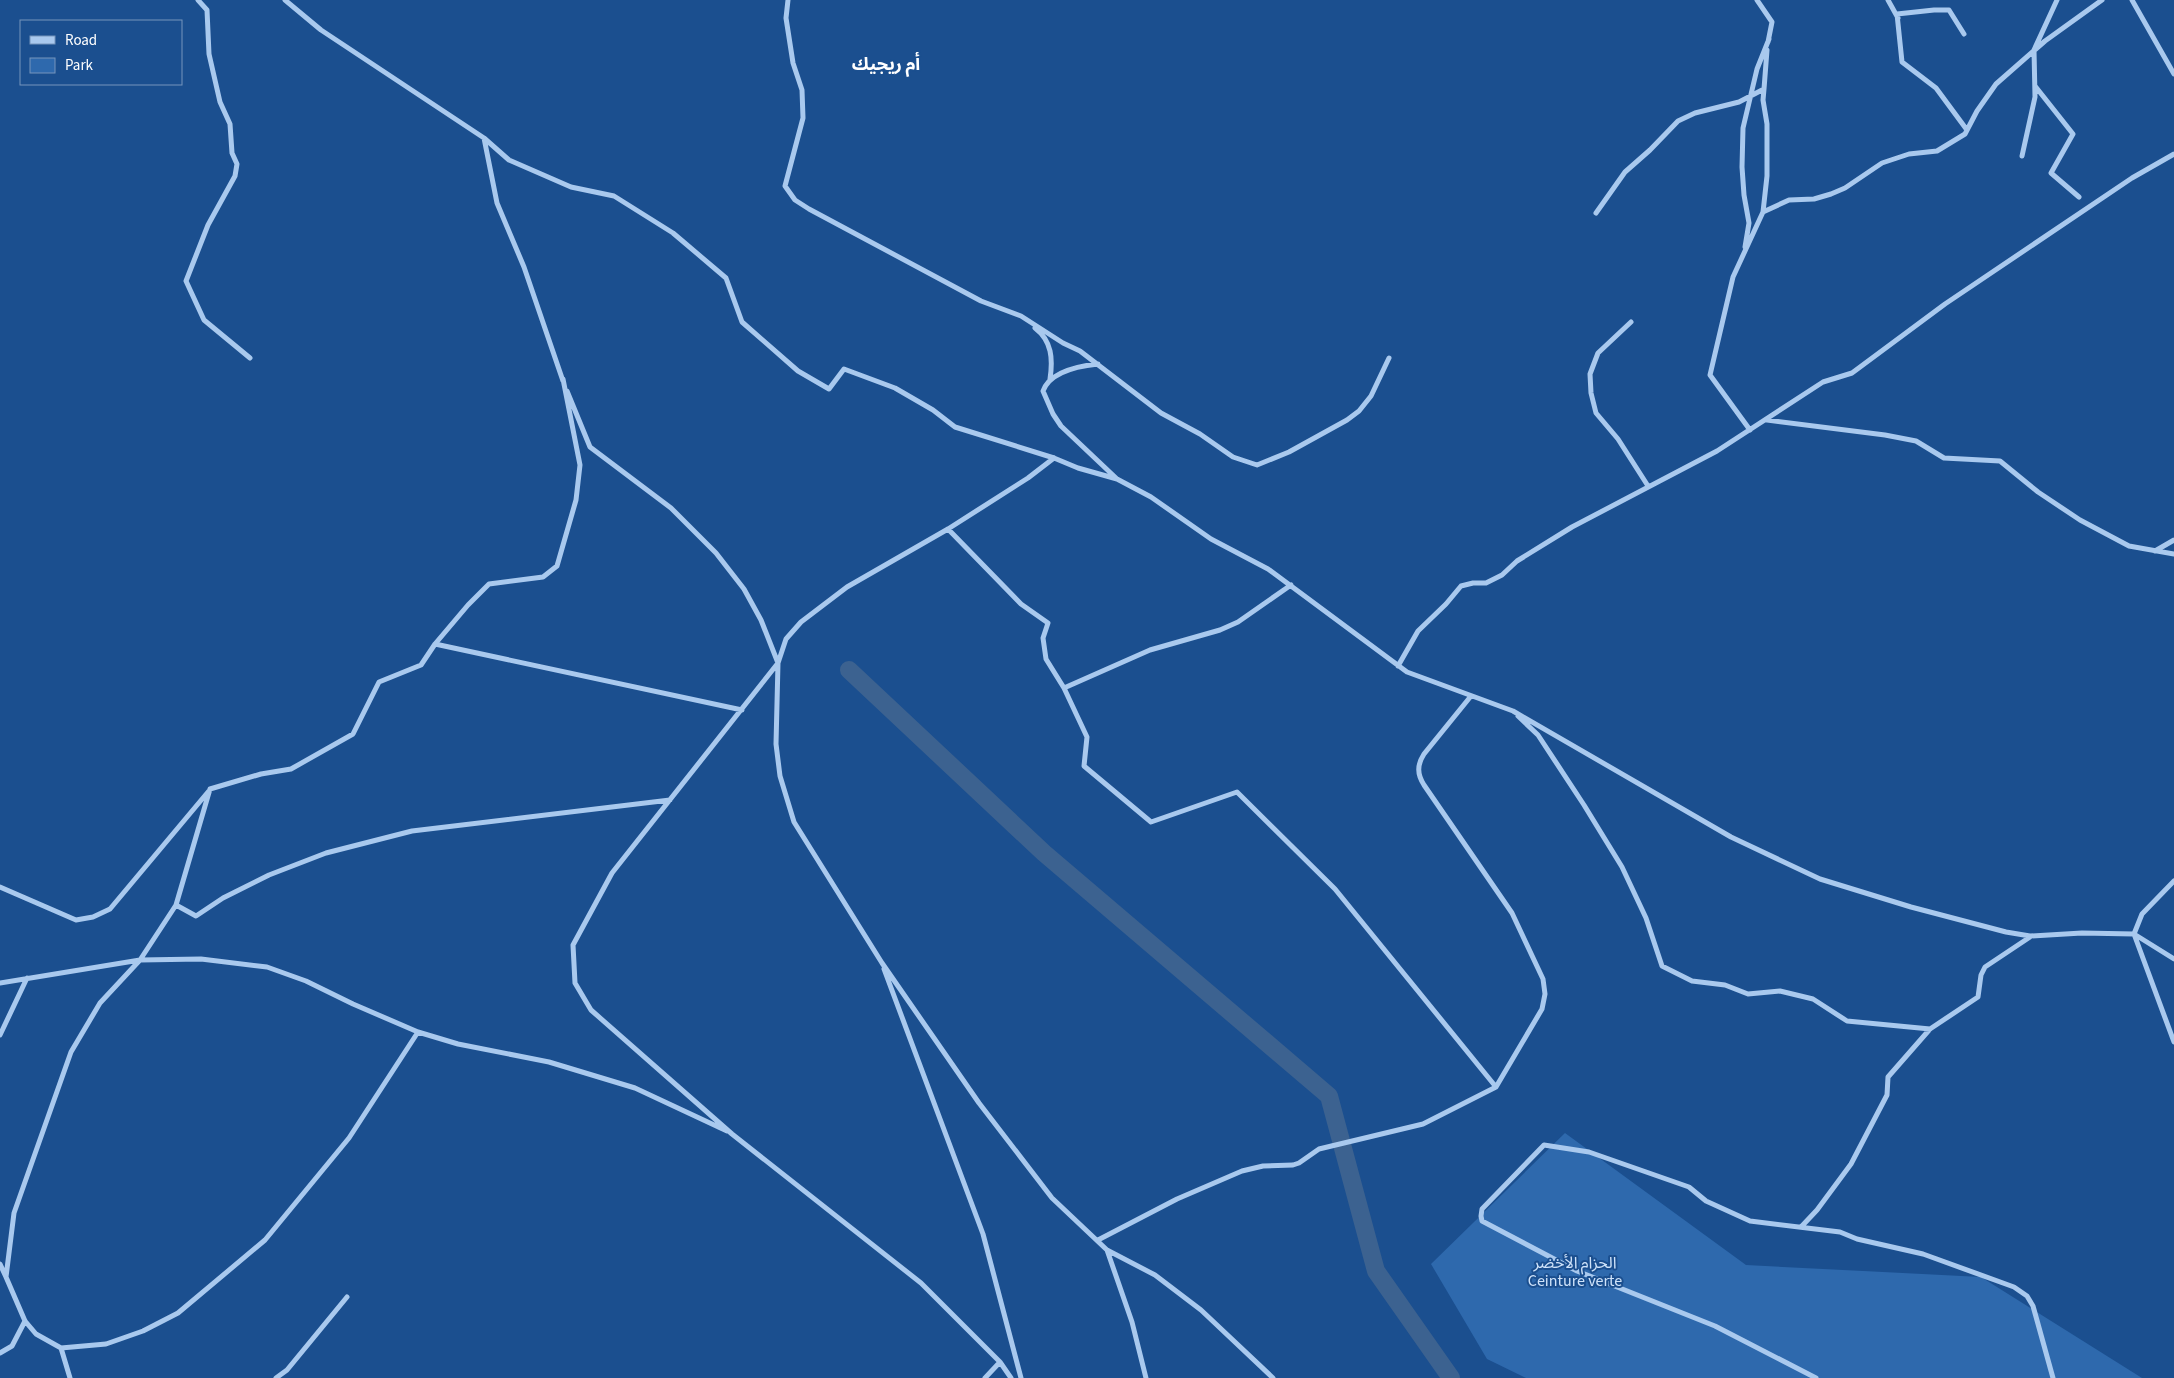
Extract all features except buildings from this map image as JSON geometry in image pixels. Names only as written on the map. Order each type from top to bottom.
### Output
[{"type":"street","points":[[198,0],[207,10],[209,54],[220,102],[230,124],[232,153],[237,164],[235,176],[208,226],[186,281],[204,320],[250,358]]},
{"type":"street","points":[[285,0],[322,30],[484,138],[509,160],[571,187],[614,196],[673,233],[726,278],[742,322],[798,371],[829,389],[844,369],[895,388],[933,410],[955,427],[1117,479],[1151,497],[1211,539],[1268,569],[1407,672],[1512,711],[1731,837],[1820,879],[1911,907],[2006,932],[2030,936],[2082,933],[2134,934],[2174,959]]},
{"type":"street","points":[[788,0],[786,18],[793,63],[802,90],[803,118],[785,186],[795,200],[981,301],[1021,316],[1063,343],[1080,351],[1161,413],[1200,434],[1233,457],[1257,465],[1289,452],[1347,420],[1359,411],[1371,396],[1389,358]]},
{"type":"street","points":[[1745,252],[1749,223],[1744,195],[1742,146],[1746,110],[1752,96],[1757,69],[1772,22],[1757,0]]},
{"type":"street","points":[[1888,0],[1897,14],[1902,62],[1936,88],[1966,132]]},
{"type":"street","points":[[2022,156],[2035,96],[2034,50],[2057,0]]},
{"type":"street","points":[[1763,212],[1788,200],[1814,199],[1831,194],[1845,188],[1882,163],[1908,154],[1937,151],[1966,132],[1977,111],[1996,84],[2034,50],[2102,0]]},
{"type":"street","points":[[2132,0],[2174,74]]},
{"type":"street","points":[[1897,14],[1949,10],[1964,34]]},
{"type":"street","points":[[1750,430],[1710,375],[1733,277],[1763,212],[1767,176],[1767,124],[1763,100],[1768,39]]},
{"type":"street","points":[[2035,86],[2073,134],[2051,173],[2079,197]]},
{"type":"street","points":[[1596,213],[1625,172],[1678,121],[1695,113],[1740,102],[1764,89]]},
{"type":"street","points":[[484,138],[498,203],[590,447],[671,508],[716,553],[744,589],[761,620],[778,663]]},
{"type":"street","points":[[1398,666],[1418,630],[1446,604],[1461,586],[1473,583],[1486,583],[1502,575],[1517,561],[1572,526],[1717,451],[1823,382],[1852,373],[1894,344],[1945,304],[2132,178],[2174,154]]},
{"type":"street","points":[[1021,316],[1041,333],[1051,351],[1050,379],[1043,391],[1057,420],[1071,437],[1117,479]]},
{"type":"street","points":[[1631,322],[1598,353],[1590,374],[1591,393],[1596,413],[1618,439],[1648,486]]},
{"type":"street","points":[[1050,379],[1068,371],[1098,364]]},
{"type":"street","points":[[0,888],[76,920],[93,917],[110,909],[210,789],[261,774],[291,769],[353,734],[379,682],[421,665],[435,644],[468,605],[489,584],[543,577],[557,566],[576,500],[580,466],[563,379]]},
{"type":"street","points":[[1766,420],[1885,435],[1916,441],[1944,458],[2000,461],[2038,492],[2080,520],[2129,546],[2174,554]]},
{"type":"street","points":[[1054,458],[1028,478],[948,529],[847,587],[801,622],[786,638],[778,663],[777,752],[780,776],[794,822],[882,963],[978,1103],[1052,1198],[1107,1250],[1155,1275],[1201,1310],[1273,1378]]},
{"type":"street","points":[[948,529],[1020,604],[1048,623],[1043,638],[1046,659],[1064,688],[1087,737],[1084,766],[1151,822],[1237,792],[1335,889],[1496,1087]]},
{"type":"street","points":[[2154,551],[2174,540]]},
{"type":"street","points":[[1064,688],[1150,650],[1220,630],[1238,622],[1291,585]]},
{"type":"street","points":[[435,644],[742,710]]},
{"type":"street","points":[[778,663],[612,873],[573,945],[575,983],[591,1010],[732,1134],[921,1283],[1000,1362],[1011,1378]]},
{"type":"street","points":[[1098,1240],[1177,1199],[1242,1171],[1263,1166],[1293,1165],[1319,1148],[1423,1124],[1496,1087],[1542,1009],[1545,994],[1543,979],[1512,913],[1424,784],[1419,773],[1420,760],[1424,754],[1471,696]]},
{"type":"street","points":[[1512,711],[1538,736],[1622,867],[1646,918],[1662,966],[1692,980],[1725,985],[1748,994],[1780,991],[1813,999],[1847,1021],[1930,1029]]},
{"type":"street","points":[[6,1277],[14,1213],[71,1052],[100,1003],[140,960],[176,905],[210,789]]},
{"type":"street","points":[[176,905],[196,916],[223,898],[269,875],[326,853],[412,831],[671,800]]},
{"type":"street","points":[[2174,881],[2140,918],[2134,934],[2174,1042]]},
{"type":"street","points":[[1800,1227],[1823,1203],[1851,1164],[1887,1095],[1888,1077],[1930,1029],[1978,997],[1980,975],[1985,967],[2030,936]]},
{"type":"street","points":[[0,983],[140,960],[201,959],[267,967],[306,981],[418,1032],[458,1044],[549,1062],[635,1088],[732,1134]]},
{"type":"street","points":[[882,963],[983,1234],[1021,1378]]},
{"type":"street","points":[[0,1035],[27,978]]},
{"type":"street","points":[[0,1264],[25,1322],[36,1334],[61,1348],[106,1344],[143,1331],[178,1313],[265,1240],[349,1138],[418,1032]]},
{"type":"street","points":[[1816,1378],[1715,1326],[1577,1271],[1482,1221],[1482,1209],[1544,1145],[1590,1152],[1689,1188],[1706,1201],[1750,1221],[1840,1232],[1857,1239],[1923,1254],[2014,1286],[2027,1296],[2033,1306],[2053,1378]]},
{"type":"street","points":[[1107,1250],[1132,1322],[1146,1378]]},
{"type":"street","points":[[276,1378],[287,1370],[347,1297]]},
{"type":"street","points":[[0,1353],[12,1346],[25,1322]]},
{"type":"street","points":[[61,1348],[70,1378]]},
{"type":"street","points":[[985,1378],[1000,1362]]},
{"type":"green space","name":"الحزام الأخضر Ceinture verte","points":[[1565,1133],[1746,1265],[1981,1277],[2142,1378],[1526,1378],[1487,1359],[1431,1264]]},
{"type":"waterway","points":[[849,670],[1044,853],[1329,1096],[1376,1271],[1451,1378]]},
{"type":"district","name":"أم ريجيك","points":[[886,64]]}]
